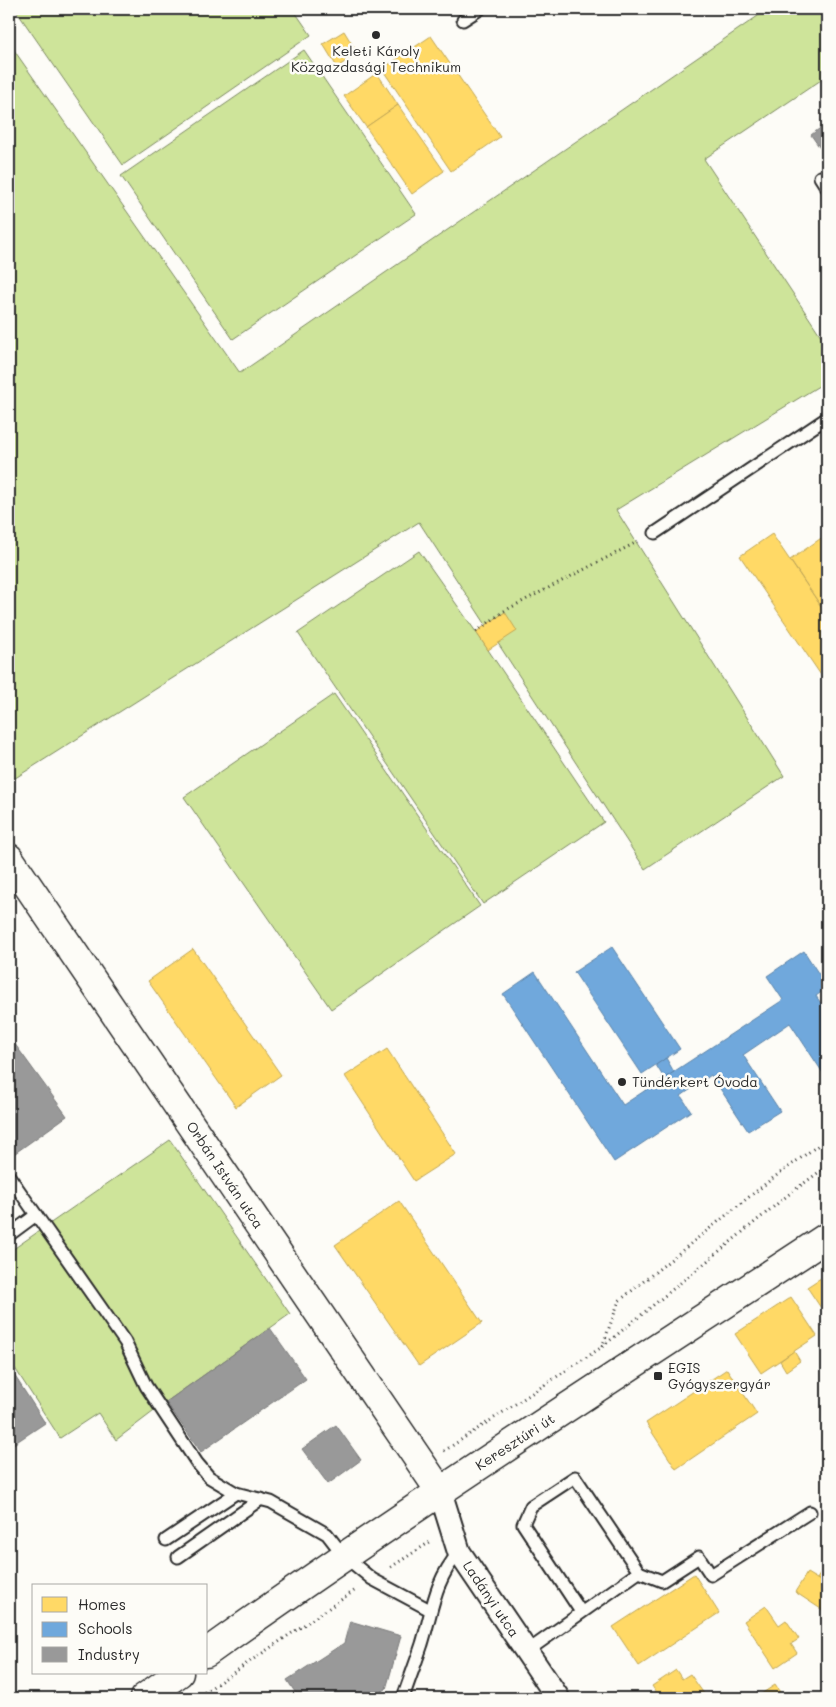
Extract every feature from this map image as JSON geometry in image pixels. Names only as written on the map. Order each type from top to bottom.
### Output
[{"type":"main road","name":"Orbán István utca","points":[[9,858],[440,1491]]},
{"type":"main road","name":"Keresztúri út","points":[[208,1652],[440,1491],[827,1237]]},
{"type":"main road","points":[[144,1698],[178,1674]]},
{"type":"street","name":"Ladányi utca","points":[[440,1491],[459,1552],[558,1698]]},
{"type":"lane","points":[[463,20],[480,9]]},
{"type":"lane","points":[[820,177],[827,188]]},
{"type":"lane","points":[[655,533],[827,418]]},
{"type":"lane","points":[[9,1176],[125,1342],[146,1386],[197,1463],[209,1477],[236,1493],[271,1502],[327,1534],[344,1556],[372,1579],[430,1610]]},
{"type":"lane","points":[[9,1234],[36,1215]]},
{"type":"lane","points":[[581,1612],[523,1524],[531,1506],[575,1477],[639,1572],[662,1581],[699,1557],[711,1575],[810,1512]]},
{"type":"lane","points":[[166,1540],[236,1493]]},
{"type":"lane","points":[[178,1557],[261,1499]]},
{"type":"lane","points":[[403,1698],[422,1644],[436,1589],[450,1561],[459,1552]]},
{"type":"lane","points":[[526,1652],[639,1572]]},
{"type":"path","points":[[476,632],[504,611],[655,533]]},
{"type":"path","points":[[602,1347],[618,1301],[769,1181],[827,1139]]},
{"type":"path","points":[[423,1465],[602,1347],[788,1195],[827,1166]]},
{"type":"path","points":[[196,1698],[372,1579],[452,1528]]},
{"type":"green space","points":[[15,9],[293,9],[311,35],[123,165]]},
{"type":"green space","points":[[768,9],[827,9],[827,76],[704,159],[827,345],[827,381],[616,510],[784,776],[645,869],[419,522],[9,782],[9,43],[240,373]]},
{"type":"green space","points":[[304,50],[416,214],[233,339],[121,176]]},
{"type":"green space","points":[[419,551],[604,822],[483,904],[298,633]]},
{"type":"green space","points":[[334,694],[480,906],[331,1009],[184,797]]},
{"type":"green space","points":[[170,1140],[290,1314],[116,1440],[98,1413],[60,1438],[9,1359],[9,1252]]},
{"type":"building: Homes","points":[[344,31],[358,54],[337,67],[323,44]]},
{"type":"building: Homes","points":[[431,36],[500,137],[451,171],[382,69]]},
{"type":"building: Homes","points":[[377,73],[398,105],[366,127],[344,96]]},
{"type":"building: Homes","points":[[398,105],[444,171],[412,194],[366,127]]},
{"type":"building: Homes","points":[[772,534],[827,615],[827,684],[740,556]]},
{"type":"building: Homes","points":[[827,534],[827,615],[790,560]]},
{"type":"building: Homes","points":[[505,612],[517,631],[488,650],[476,632]]},
{"type":"building: Homes","points":[[193,949],[281,1075],[236,1107],[148,981]]},
{"type":"building: Homes","points":[[387,1049],[456,1154],[414,1181],[345,1076]]},
{"type":"building: Homes","points":[[399,1201],[482,1323],[419,1366],[335,1245]]},
{"type":"building: Homes","points":[[827,1274],[827,1317],[807,1287]]},
{"type":"building: Homes","points":[[791,1297],[817,1336],[761,1373],[735,1334]]},
{"type":"building: Homes","points":[[794,1351],[800,1361],[786,1371],[780,1361]]},
{"type":"building: Homes","points":[[727,1369],[757,1414],[676,1469],[646,1423]]},
{"type":"building: Homes","points":[[827,1563],[827,1585],[817,1579]]},
{"type":"building: Homes","points":[[807,1573],[827,1585],[827,1606],[824,1611],[795,1592]]},
{"type":"building: Homes","points":[[694,1574],[719,1613],[639,1666],[613,1627]]},
{"type":"building: Homes","points":[[766,1606],[779,1625],[786,1620],[799,1639],[791,1644],[797,1653],[775,1668],[744,1621]]},
{"type":"building: Homes","points":[[676,1670],[682,1679],[690,1674],[707,1698],[654,1698],[658,1695],[652,1686]]},
{"type":"building: Homes","points":[[775,1685],[784,1698],[755,1698]]},
{"type":"building: Schools","points":[[612,947],[680,1049],[642,1074],[574,972]]},
{"type":"building: Schools","points":[[804,951],[827,987],[816,996],[827,1012],[827,1079],[790,1023],[743,1055],[780,1111],[748,1131],[711,1075],[681,1096],[691,1111],[614,1162],[503,994],[535,972],[623,1105],[783,1000],[767,976]]},
{"type":"building: Schools","points":[[666,1058],[674,1072],[664,1078],[656,1065]]},
{"type":"building: Industry","points":[[827,123],[827,158],[811,135]]},
{"type":"building: Industry","points":[[9,1036],[67,1116],[11,1156],[9,1153]]},
{"type":"building: Industry","points":[[270,1328],[306,1379],[201,1452],[166,1402]]},
{"type":"building: Industry","points":[[9,1367],[45,1423],[9,1447]]},
{"type":"building: Industry","points":[[336,1425],[361,1460],[328,1484],[302,1449]]},
{"type":"building: Industry","points":[[350,1621],[401,1636],[386,1689],[371,1698],[299,1698],[287,1680],[344,1643]]},
{"type":"place","name":"Keleti Károly Közgazdasági Technikum","points":[[376,35]]},
{"type":"place","name":"Tündérkert Óvoda","points":[[622,1082]]},
{"type":"place","name":"EGIS Gyógyszergyár","points":[[658,1376]]}]
